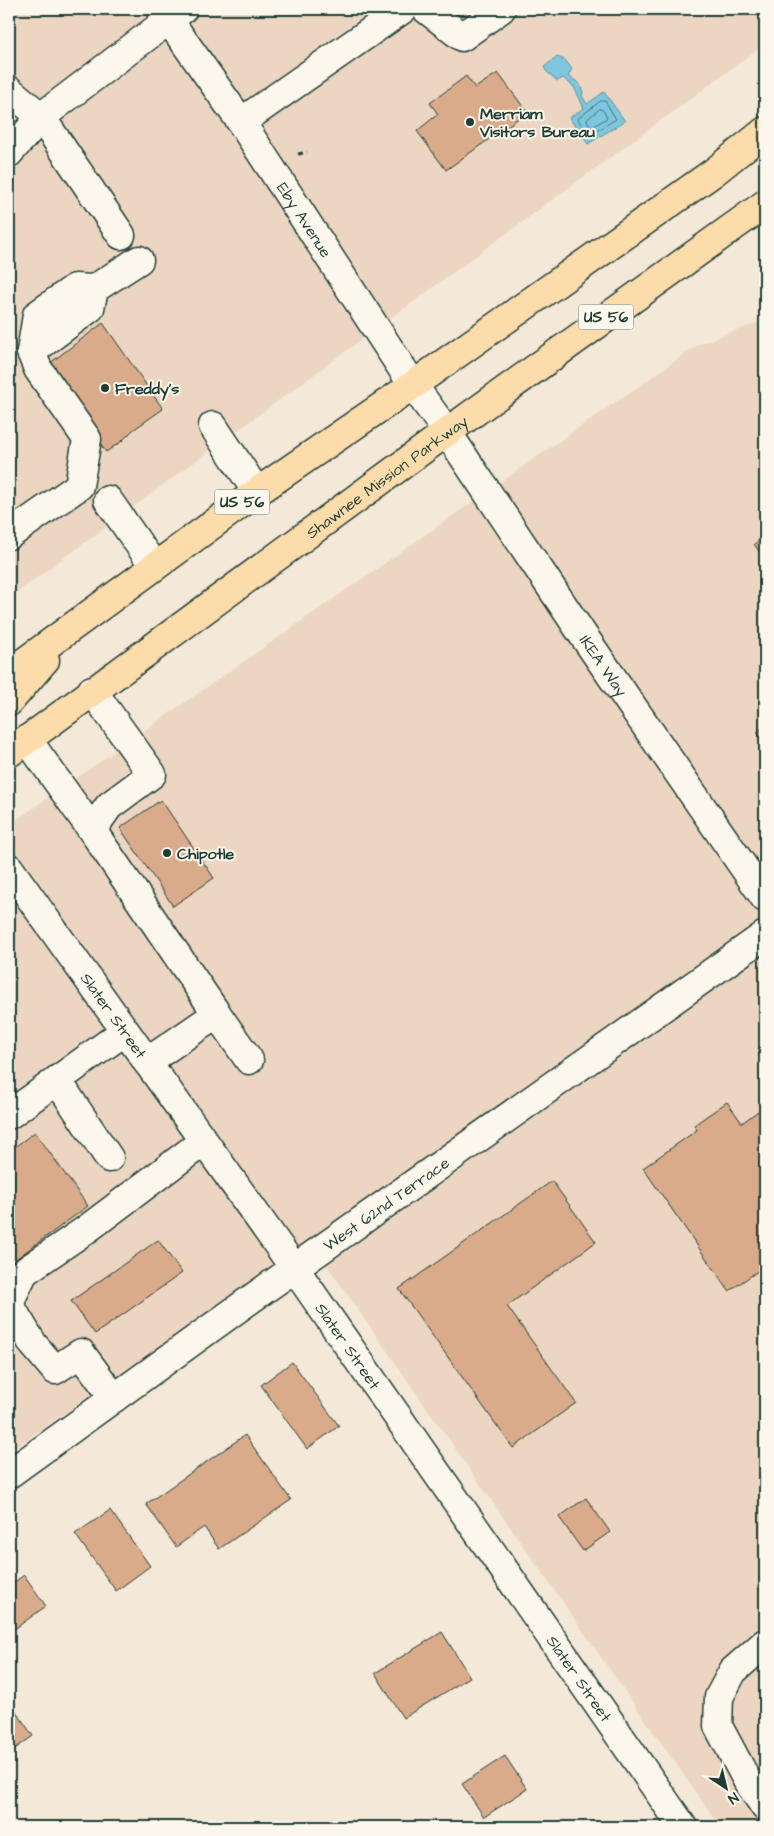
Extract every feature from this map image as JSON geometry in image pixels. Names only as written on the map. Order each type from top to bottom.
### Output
[{"type":"highway","name":"US 56","points":[[9,673],[257,492],[413,385],[714,172],[765,131]]},
{"type":"highway","name":"Shawnee Mission Parkway","points":[[18,746],[446,432],[765,204]]},
{"type":"highway","points":[[9,702],[75,624]]},
{"type":"street","points":[[241,122],[403,9]]},
{"type":"street","points":[[426,9],[462,37],[501,9]]},
{"type":"street","points":[[9,153],[41,117],[171,12]]},
{"type":"street","name":"Eby Avenue","points":[[171,12],[413,385],[446,432]]},
{"type":"street","points":[[9,90],[41,117],[121,235]]},
{"type":"street","points":[[9,535],[79,486],[87,440],[38,369],[31,352],[90,308],[94,289],[138,260]]},
{"type":"street","points":[[213,426],[257,492]]},
{"type":"street","name":"IKEA Way","points":[[446,432],[765,898]]},
{"type":"street","points":[[108,500],[154,566]]},
{"type":"street","points":[[92,690],[152,774],[109,806],[92,830]]},
{"type":"street","points":[[18,746],[92,830],[249,1060]]},
{"type":"street","name":"Slater Street","points":[[9,868],[295,1269],[683,1827]]},
{"type":"street","name":"West 62nd Terrace","points":[[9,1474],[765,935]]},
{"type":"street","points":[[148,1062],[217,1014]]},
{"type":"street","points":[[9,1115],[125,1031]]},
{"type":"street","points":[[57,1080],[110,1158]]},
{"type":"street","points":[[114,1398],[81,1353],[55,1370],[33,1344],[9,1304],[24,1272],[87,1229],[204,1141]]},
{"type":"street","points":[[765,1644],[733,1671],[719,1697],[718,1726],[757,1776],[765,1807]]},
{"type":"path","points":[[298,154],[307,152]]},
{"type":"shaded area","points":[[9,9],[765,9],[765,44],[9,598]]},
{"type":"shaded area","points":[[765,320],[765,1827],[720,1827],[310,1241],[9,1452],[9,825],[699,344]]},
{"type":"water","points":[[557,57],[565,60],[572,69],[568,76],[579,83],[583,92],[582,96],[587,104],[604,92],[625,121],[588,144],[569,118],[584,108],[574,87],[563,78],[557,81],[544,67]]},
{"type":"building","name":"Merriam Visitors Bureau","points":[[498,73],[527,112],[446,170],[417,131],[438,114],[430,103],[466,76],[475,88]]},
{"type":"building","name":"Freddy's","points":[[103,323],[163,409],[106,452],[46,366]]},
{"type":"building","points":[[765,537],[765,560],[754,544]]},
{"type":"building","points":[[765,726],[765,743],[757,732]]},
{"type":"building","name":"Chipotle","points":[[161,800],[214,878],[173,906],[120,828]]},
{"type":"building","points":[[727,1102],[742,1123],[765,1106],[765,1200],[759,1204],[765,1214],[765,1266],[729,1291],[643,1168],[697,1130],[694,1125]]},
{"type":"building","points":[[35,1132],[88,1206],[9,1264],[9,1151]]},
{"type":"building","points":[[552,1181],[596,1242],[507,1306],[576,1403],[513,1448],[399,1289]]},
{"type":"building","points":[[158,1240],[182,1273],[95,1334],[71,1301]]},
{"type":"building","points":[[292,1362],[339,1426],[307,1449],[261,1385]]},
{"type":"building","points":[[245,1435],[291,1500],[219,1549],[204,1527],[176,1547],[146,1504]]},
{"type":"building","points":[[586,1498],[610,1532],[583,1551],[559,1517]]},
{"type":"building","points":[[110,1510],[150,1566],[116,1591],[75,1534]]},
{"type":"building","points":[[24,1575],[46,1606],[9,1633],[9,1586]]},
{"type":"building","points":[[442,1632],[470,1677],[403,1718],[375,1673]]},
{"type":"building","points":[[9,1701],[33,1736],[9,1753]]},
{"type":"building","points":[[505,1756],[527,1789],[484,1817],[462,1784]]},
{"type":"place","name":"Merriam Visitors Bureau","points":[[470,122]]},
{"type":"place","name":"Freddy's","points":[[105,388]]},
{"type":"place","name":"Chipotle","points":[[167,853]]}]
